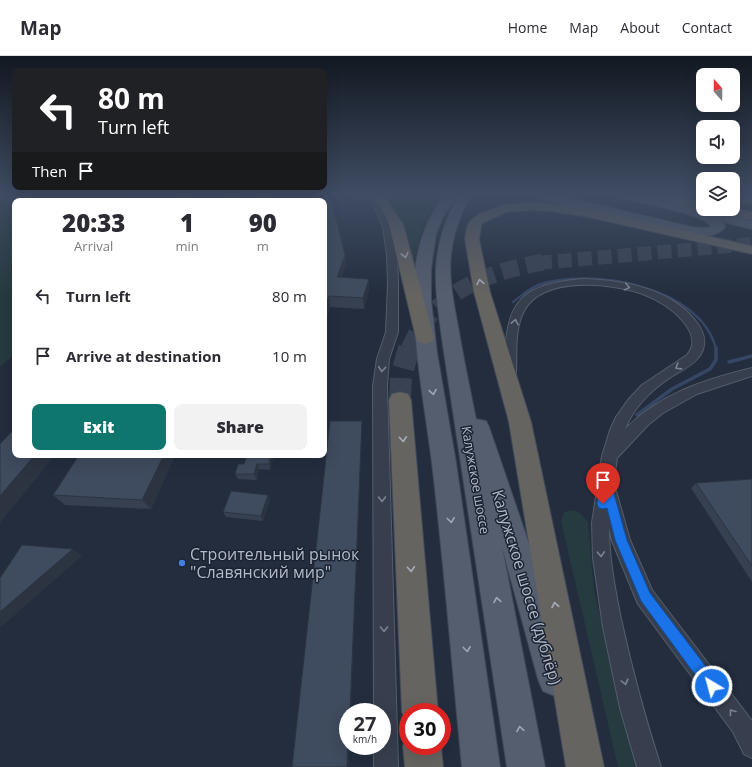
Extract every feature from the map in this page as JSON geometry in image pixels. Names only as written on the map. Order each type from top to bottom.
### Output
[{"type":"highway","points":[[396,228],[438,338]]},
{"type":"highway","points":[[474,228],[472,239],[487,311],[514,400]]},
{"type":"highway","points":[[488,228],[484,240],[497,298],[514,400],[544,543],[585,767]]},
{"type":"highway","points":[[633,228],[752,255]]},
{"type":"highway","points":[[647,228],[752,255]]},
{"type":"highway","points":[[400,400],[419,703]]},
{"type":"highway","points":[[423,755],[424,767]]},
{"type":"main road","name":"Калужское шоссе","points":[[433,228],[423,270],[423,300],[438,338],[526,767]]},
{"type":"main road","name":"Калужское шоссе","points":[[448,228],[445,238],[443,270],[445,297],[438,338],[444,463],[481,767]]},
{"type":"main road","points":[[681,228],[712,231],[716,228]]},
{"type":"main road","name":"Калужское шоссе (дублёр)","points":[[438,338],[525,576],[581,767]]},
{"type":"street","points":[[386,767],[380,386],[383,359],[392,332],[392,255],[387,228]]},
{"type":"street","points":[[510,374],[511,341],[515,317],[521,306],[527,300],[543,290],[553,286],[575,283],[619,285],[650,294],[676,308],[696,330],[698,346],[691,359],[652,384],[634,402],[618,426],[605,483],[600,527],[601,561],[617,651],[649,767]]},
{"type":"street","points":[[611,455],[633,430],[661,407],[674,399],[694,389],[752,372]]},
{"type":"street","points":[[735,376],[752,375]]},
{"type":"street","points":[[605,483],[621,540],[645,597],[741,724],[752,746]]},
{"type":"green space","points":[[0,228],[12,228],[12,357],[0,367]]},
{"type":"green space","points":[[402,228],[422,228],[413,264]]},
{"type":"green space","points":[[574,510],[581,514],[588,522],[594,591],[638,767],[618,767],[561,521],[564,512]]},
{"type":"building","points":[[327,228],[338,228],[345,255],[337,277],[369,279],[363,298],[329,296],[327,301]]},
{"type":"building","points":[[330,421],[362,421],[350,703],[339,703],[339,755],[348,755],[347,767],[292,767],[326,458]]},
{"type":"building","points":[[12,431],[12,458],[32,458],[0,496],[0,444]]},
{"type":"building","points":[[77,458],[163,458],[142,500],[53,495]]},
{"type":"building","points":[[246,458],[270,458],[269,464],[257,464],[254,474],[235,474],[238,464],[244,464]]},
{"type":"building","points":[[752,479],[752,566],[696,483]]},
{"type":"building","points":[[231,491],[268,495],[261,516],[223,512]]},
{"type":"building","points":[[22,545],[73,549],[0,612],[0,578]]},
{"type":"waterway","points":[[513,302],[538,285],[560,280],[586,279],[614,281],[641,287],[667,296],[689,310],[706,327],[716,349]]},
{"type":"waterway","points":[[637,415],[672,389],[710,369],[716,360],[716,349]]},
{"type":"waterway","points":[[729,362],[752,356]]},
{"type":"tunnel","points":[[539,263],[752,244]]},
{"type":"tunnel","points":[[539,263],[544,262]]},
{"type":"tunnel","points":[[409,349],[419,329],[432,313],[447,299],[464,288],[483,279],[502,272],[539,263]]},
{"type":"tunnel","points":[[400,400],[401,377],[409,348]]},
{"type":"place","name":"Строительный рынок \"Славянский мир\"","points":[[182,563]]},
{"type":"route","points":[[603,504],[605,483],[621,540],[645,597],[712,686]]}]
